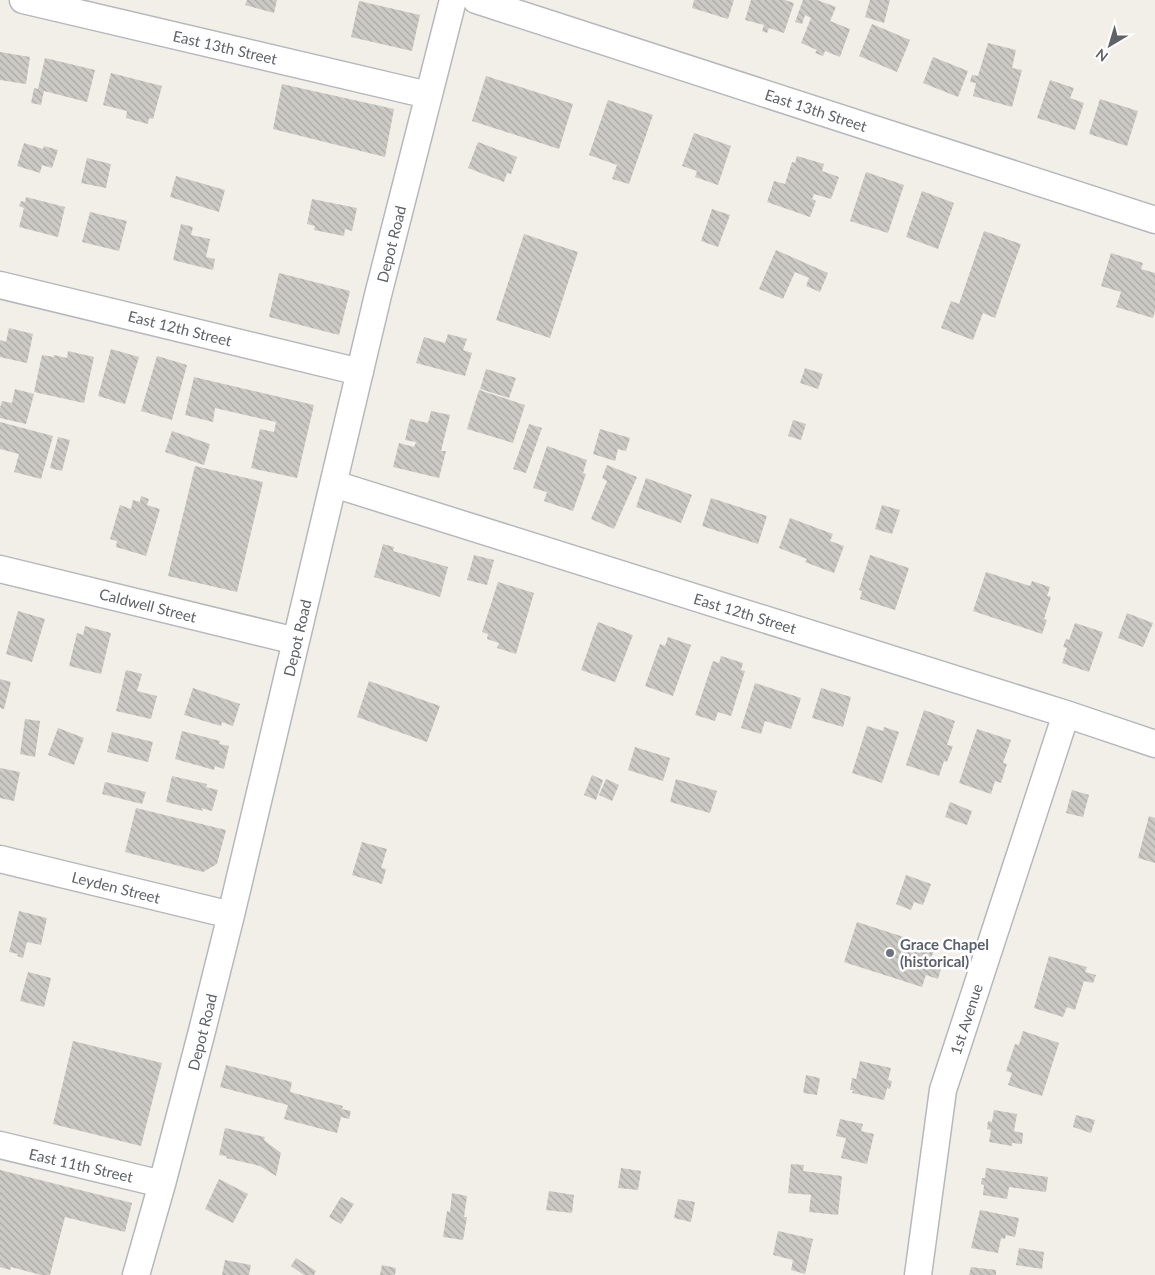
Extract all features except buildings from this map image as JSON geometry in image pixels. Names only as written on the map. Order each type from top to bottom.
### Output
[{"type":"street","name":"East 13th Street","points":[[22,0],[428,95]]},
{"type":"street","name":"Depot Road","points":[[136,1275],[162,1184],[231,915],[378,294],[453,0]]},
{"type":"street","name":"East 13th Street","points":[[476,0],[1155,220]]},
{"type":"street","name":"East 12th Street","points":[[0,285],[360,372]]},
{"type":"street","name":"East 12th Street","points":[[334,484],[1066,714],[1155,744]]},
{"type":"street","name":"Caldwell Street","points":[[0,569],[296,641]]},
{"type":"street","name":"1st Avenue","points":[[918,1275],[943,1090],[1066,714]]},
{"type":"street","name":"Leyden Street","points":[[0,859],[231,915]]},
{"type":"street","name":"East 11th Street","points":[[0,1145],[162,1184]]},
{"type":"place","name":"Grace Chapel (historical)","points":[[890,953]]}]
